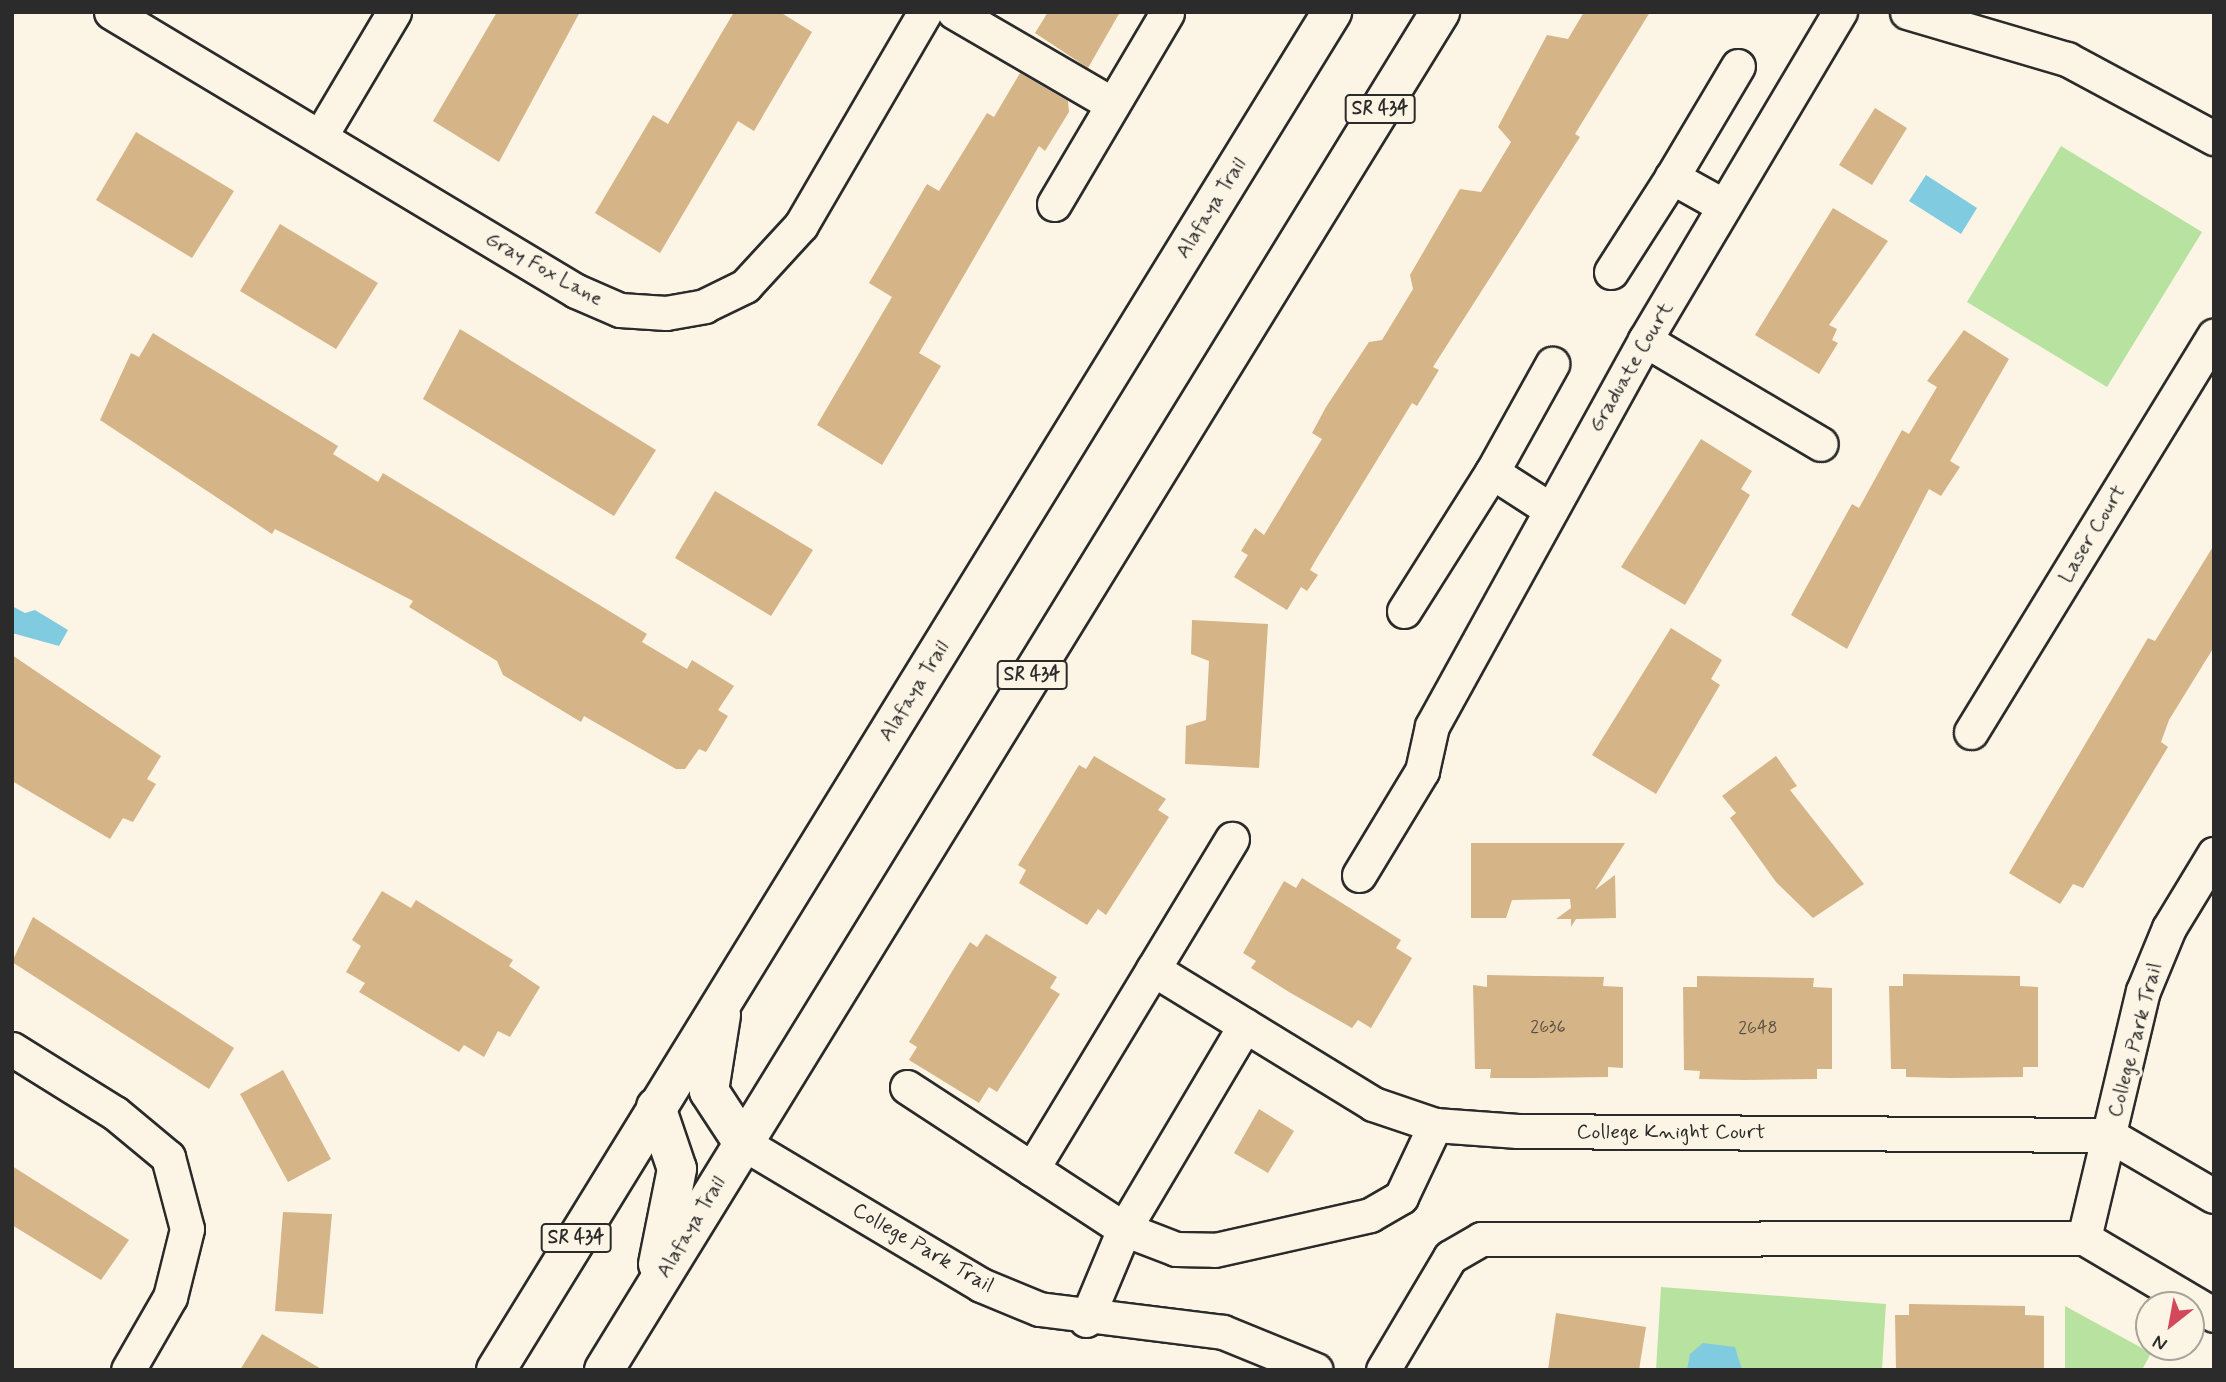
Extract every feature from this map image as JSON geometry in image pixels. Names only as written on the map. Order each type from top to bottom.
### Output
[{"type":"main road","name":"Alafaya Trail","points":[[496,1370],[1332,12]]},
{"type":"main road","name":"Alafaya Trail","points":[[604,1370],[1440,12]]},
{"type":"main road","points":[[724,999],[709,1091],[743,1143]]},
{"type":"main road","points":[[653,1290],[677,1169],[656,1107]]},
{"type":"street","name":"Gray Fox Lane","points":[[111,12],[321,135],[576,291],[620,310],[666,313],[704,306],[744,286],[801,225],[925,12]]},
{"type":"street","points":[[321,135],[394,12]]},
{"type":"street","points":[[954,12],[1112,104]]},
{"type":"street","name":"Graduate Court","points":[[1359,875],[1422,771],[1432,726],[1645,340],[1840,12]]},
{"type":"street","points":[[1907,12],[2067,59],[2214,138]]},
{"type":"street","points":[[1054,204],[1167,13]]},
{"type":"street","points":[[1611,272],[1738,66]]},
{"type":"street","points":[[1672,177],[1724,206]]},
{"type":"street","name":"Laser Court","points":[[1971,732],[2214,335]]},
{"type":"street","points":[[1645,340],[1821,444]]},
{"type":"street","points":[[1404,611],[1492,472],[1552,364]]},
{"type":"street","points":[[1492,472],[1551,510]]},
{"type":"street","points":[[1032,1169],[1233,839]]},
{"type":"street","name":"College Park Trail","points":[[2084,1238],[2143,991],[2169,928],[2214,854]]},
{"type":"street","name":"College Knight Court","points":[[1153,969],[1373,1104],[1435,1125],[1518,1131],[2109,1135],[2214,1196]]},
{"type":"street","points":[[1086,1320],[1124,1228],[1245,1025]]},
{"type":"street","points":[[12,1049],[116,1113],[168,1157],[187,1229],[170,1297],[128,1370]]},
{"type":"street","points":[[906,1087],[1124,1228],[1176,1249],[1215,1250],[1370,1215],[1401,1197],[1435,1125]]},
{"type":"street","name":"College Park Trail","points":[[743,1143],[981,1285],[1086,1320],[1223,1332],[1316,1370]]},
{"type":"street","points":[[1383,1370],[1450,1257],[1481,1239],[2084,1238],[2214,1315]]},
{"type":"green space","points":[[2061,146],[2202,232],[2107,387],[1967,302]]},
{"type":"green space","points":[[1661,1287],[1886,1304],[1882,1370],[1656,1370]]},
{"type":"green space","points":[[2065,1306],[2135,1344],[2135,1361],[2147,1361],[2142,1370],[2065,1370]]},
{"type":"water","points":[[1926,175],[1977,208],[1961,234],[1909,201]]},
{"type":"water","points":[[12,606],[25,613],[35,610],[68,630],[59,646],[12,633]]},
{"type":"water","points":[[1703,1343],[1735,1347],[1742,1370],[1687,1370],[1690,1354]]},
{"type":"building","points":[[497,12],[580,12],[499,162],[433,121]]},
{"type":"building","points":[[734,12],[780,12],[812,32],[754,131],[738,121],[660,253],[595,213],[653,115],[668,124]]},
{"type":"building","points":[[1048,12],[1120,12],[1088,68],[1035,33]]},
{"type":"building","points":[[1584,12],[1650,12],[1575,134],[1580,137],[1433,367],[1439,370],[1417,406],[1412,403],[1317,558],[1310,570],[1318,575],[1307,591],[1301,587],[1287,610],[1234,577],[1248,555],[1241,551],[1255,528],[1264,535],[1322,439],[1312,433],[1326,407],[1369,342],[1382,340],[1413,289],[1410,275],[1460,189],[1481,192],[1511,142],[1498,127],[1547,35],[1568,39]]},
{"type":"building","points":[[1020,73],[1068,101],[1069,112],[1045,151],[1039,146],[919,353],[941,366],[882,465],[817,425],[892,297],[869,283],[927,184],[939,191],[987,113],[994,117]]},
{"type":"building","points":[[1875,108],[1907,128],[1872,185],[1839,165]]},
{"type":"building","points":[[136,132],[234,191],[192,258],[96,200]]},
{"type":"building","points":[[1833,208],[1888,241],[1829,325],[1837,329],[1832,340],[1838,343],[1819,374],[1755,335]]},
{"type":"building","points":[[280,224],[378,283],[336,349],[240,291]]},
{"type":"building","points":[[460,329],[656,450],[614,516],[423,399]]},
{"type":"building","points":[[1964,330],[2009,359],[1950,461],[1960,467],[1941,496],[1929,489],[1847,649],[1791,615],[1852,504],[1859,508],[1902,430],[1909,434],[1937,387],[1927,381]]},
{"type":"building","points":[[153,333],[338,446],[333,454],[378,482],[383,473],[647,634],[642,642],[687,669],[692,660],[734,686],[718,710],[728,716],[706,752],[699,749],[685,769],[676,769],[584,716],[581,722],[503,675],[497,661],[409,607],[413,601],[275,529],[272,534],[100,420],[131,353],[139,357]]},
{"type":"building","points":[[1701,439],[1752,471],[1741,489],[1750,495],[1685,605],[1621,567]]},
{"type":"building","points":[[715,491],[813,550],[771,616],[675,558]]},
{"type":"building","points":[[2214,545],[2214,647],[2169,720],[2161,742],[2168,747],[2083,888],[2073,884],[2060,904],[2009,873],[2148,638],[2155,641]]},
{"type":"building","points":[[1192,620],[1268,624],[1259,768],[1185,764],[1186,726],[1206,720],[1209,661],[1191,654]]},
{"type":"building","points":[[1671,628],[1722,660],[1711,679],[1720,685],[1656,794],[1592,755]]},
{"type":"building","points":[[12,655],[161,756],[147,779],[156,784],[133,822],[123,818],[110,839],[12,781]]},
{"type":"building","points":[[1094,756],[1166,799],[1158,810],[1169,817],[1106,915],[1098,909],[1087,925],[1019,883],[1026,870],[1018,865],[1079,765],[1086,769]]},
{"type":"building","points":[[1776,756],[1797,786],[1790,790],[1864,884],[1813,918],[1776,882],[1730,818],[1736,813],[1722,796]]},
{"type":"building","points":[[1471,843],[1625,843],[1595,890],[1615,875],[1616,918],[1576,919],[1571,927],[1571,919],[1556,919],[1571,908],[1570,899],[1512,900],[1506,918],[1471,918]]},
{"type":"building","points":[[1302,878],[1401,940],[1396,948],[1412,958],[1371,1028],[1358,1020],[1352,1028],[1289,992],[1251,968],[1256,961],[1243,953],[1284,881],[1296,888]]},
{"type":"building","points":[[382,891],[411,908],[416,900],[513,960],[509,966],[540,987],[510,1037],[498,1031],[484,1057],[464,1045],[459,1052],[359,992],[365,983],[346,972],[361,946],[352,940]]},
{"type":"building","points":[[33,917],[234,1048],[209,1089],[12,962]]},
{"type":"building","points":[[986,934],[1057,977],[1050,988],[1060,994],[997,1092],[989,1087],[979,1103],[909,1060],[917,1047],[909,1042],[970,942],[977,947]]},
{"type":"building","points":[[1903,974],[2020,976],[2020,986],[2038,987],[2038,1067],[2023,1067],[2023,1077],[1950,1078],[1906,1077],[1906,1069],[1891,1069],[1889,986],[1903,986]]},
{"type":"building","points":[[1487,975],[1604,977],[1603,986],[1623,987],[1623,1068],[1608,1067],[1608,1077],[1534,1078],[1490,1078],[1491,1069],[1475,1069],[1473,985],[1487,987]]},
{"type":"building","points":[[1697,976],[1814,978],[1813,987],[1832,988],[1832,1069],[1817,1069],[1817,1079],[1744,1080],[1699,1079],[1700,1071],[1684,1070],[1683,987],[1697,987]]},
{"type":"building","points":[[283,1070],[331,1159],[288,1182],[240,1094]]},
{"type":"building","points":[[1259,1109],[1294,1131],[1268,1173],[1234,1153]]},
{"type":"building","points":[[12,1166],[129,1240],[101,1280],[12,1225]]},
{"type":"building","points":[[283,1212],[332,1214],[323,1314],[275,1311]]},
{"type":"building","points":[[1909,1304],[2025,1306],[2025,1315],[2044,1316],[2044,1370],[1896,1370],[1895,1315],[1909,1315]]},
{"type":"building","points":[[1556,1313],[1646,1327],[1639,1370],[1548,1370]]},
{"type":"building","points":[[262,1334],[323,1370],[240,1370]]}]
